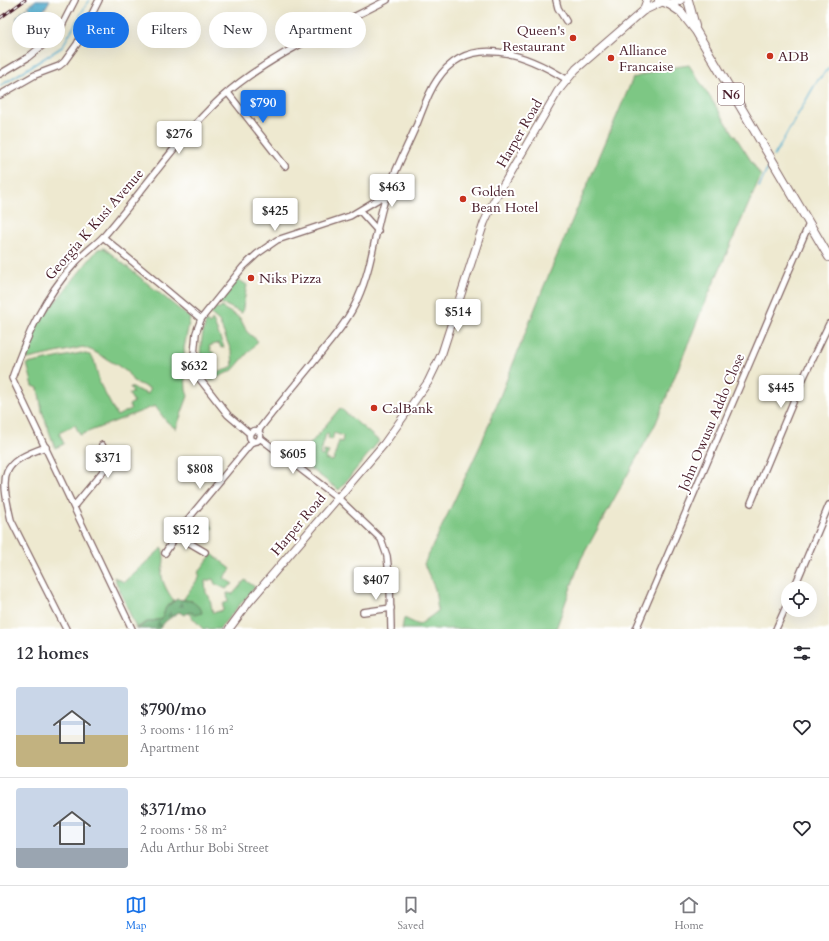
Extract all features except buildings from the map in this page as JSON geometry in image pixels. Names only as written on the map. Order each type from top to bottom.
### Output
[{"type":"highway","points":[[664,2],[680,0]]},
{"type":"highway","name":"N6","points":[[688,0],[696,31]]},
{"type":"highway","name":"N6","points":[[664,2],[681,12],[696,31],[768,156],[828,254]]},
{"type":"main road","name":"Harper Road","points":[[643,11],[647,0]]},
{"type":"main road","name":"Harper Road","points":[[229,629],[337,497],[384,444],[428,382],[442,353],[484,223],[494,201],[566,79],[643,11],[664,2]]},
{"type":"street","points":[[0,74],[27,58],[58,33],[75,0]]},
{"type":"street","points":[[0,95],[35,75],[59,66],[64,62],[77,44],[99,0]]},
{"type":"street","name":"Georgia K Kusi Avenue","points":[[132,629],[12,378],[18,359],[35,319],[50,295],[76,262],[103,237],[177,144],[228,93],[267,64],[387,0]]},
{"type":"street","points":[[556,0],[558,8],[566,21]]},
{"type":"street","points":[[258,431],[337,332],[359,298],[368,270],[387,194],[432,89],[440,76],[450,65],[463,57],[500,51],[517,55],[546,67],[566,79]]},
{"type":"street","points":[[228,93],[285,166]]},
{"type":"street","points":[[252,441],[249,438],[249,433],[228,415],[199,378],[194,366],[194,355],[196,333],[201,319],[243,267],[257,254],[277,240],[360,211],[387,194]]},
{"type":"street","points":[[360,211],[378,232]]},
{"type":"street","name":"John Owusu Addo Close","points":[[636,629],[809,224]]},
{"type":"street","points":[[103,237],[201,319]]},
{"type":"street","points":[[751,503],[801,383],[829,324]]},
{"type":"street","points":[[249,433],[252,430],[258,431]]},
{"type":"street","points":[[258,431],[260,438],[337,497],[376,533],[384,543],[390,584],[391,608],[391,626],[386,629]]},
{"type":"street","points":[[165,552],[176,535],[252,441],[257,441],[260,438]]},
{"type":"street","points":[[74,506],[104,470],[110,460],[102,445]]},
{"type":"street","points":[[46,447],[15,460],[4,470],[1,478],[4,501],[11,520],[66,629]]},
{"type":"street","points":[[797,581],[829,505]]},
{"type":"street","points":[[176,535],[205,552]]},
{"type":"street","points":[[363,612],[391,608]]},
{"type":"street","points":[[776,629],[781,617]]},
{"type":"green space","points":[[689,65],[761,176],[703,307],[656,423],[581,559],[556,629],[402,629],[404,618],[419,625],[438,611],[435,589],[424,564],[481,444],[544,286],[633,78],[661,69]]},
{"type":"green space","points":[[104,248],[190,318],[184,348],[186,390],[188,396],[176,429],[166,421],[155,406],[80,435],[75,425],[59,433],[64,444],[55,448],[42,411],[38,388],[33,386],[27,364],[81,353],[90,355],[94,360],[100,384],[117,416],[131,409],[129,405],[134,402],[129,394],[133,392],[130,387],[148,394],[150,389],[133,381],[127,372],[117,365],[83,347],[28,359],[23,358],[38,323],[98,249]]},
{"type":"green space","points":[[236,278],[247,285],[242,313],[219,302]]},
{"type":"green space","points":[[216,307],[219,310],[221,307],[240,318],[247,332],[258,341],[233,370],[210,381],[202,368],[200,352],[206,321],[210,324],[212,320],[213,321],[224,347],[221,348],[219,343],[209,346],[211,352],[213,352],[215,356],[206,359],[209,371],[211,371],[214,375],[233,366],[232,353],[219,321],[211,314]]},
{"type":"green space","points":[[340,408],[379,441],[339,490],[298,459]],"holes":[[[334,433],[343,436],[342,442],[339,441],[333,461],[325,459],[329,452],[324,451],[323,456],[320,455],[326,434],[329,435],[328,438],[332,440]]]},
{"type":"green space","points":[[206,518],[213,528],[191,543],[184,532]]},
{"type":"green space","points":[[162,548],[164,561],[162,577],[167,590],[174,601],[166,607],[162,619],[147,622],[136,628],[114,577],[124,582]]},
{"type":"green space","points":[[212,554],[231,569],[224,578],[233,584],[226,589],[215,584],[213,579],[205,581],[206,593],[209,596],[213,613],[223,610],[223,604],[228,601],[227,593],[233,594],[245,580],[255,587],[219,629],[203,629],[188,613],[192,601],[183,600],[200,576],[198,573]]},
{"type":"green space","points":[[177,599],[192,601],[201,609],[202,613],[195,615],[190,612],[184,615],[179,612],[166,621],[159,629],[137,629],[147,622],[162,619],[166,607]]},
{"type":"water","points":[[36,0],[50,0],[43,12],[34,12],[28,6]]},
{"type":"water","points":[[26,8],[30,12],[22,12]]},
{"type":"waterway","points":[[0,86],[62,47],[89,0]]},
{"type":"waterway","points":[[774,156],[817,81],[829,68]]},
{"type":"waterway","points":[[759,187],[770,163]]},
{"type":"railway","points":[[0,18],[25,0]]},
{"type":"place","name":"Queen's Restaurant","points":[[573,38]]},
{"type":"place","name":"ADB","points":[[770,56]]},
{"type":"place","name":"Alliance Francaise","points":[[611,58]]},
{"type":"place","name":"Golden Bean Hotel","points":[[463,199]]},
{"type":"place","name":"Niks Pizza","points":[[251,278]]},
{"type":"place","name":"CalBank","points":[[374,408]]}]
